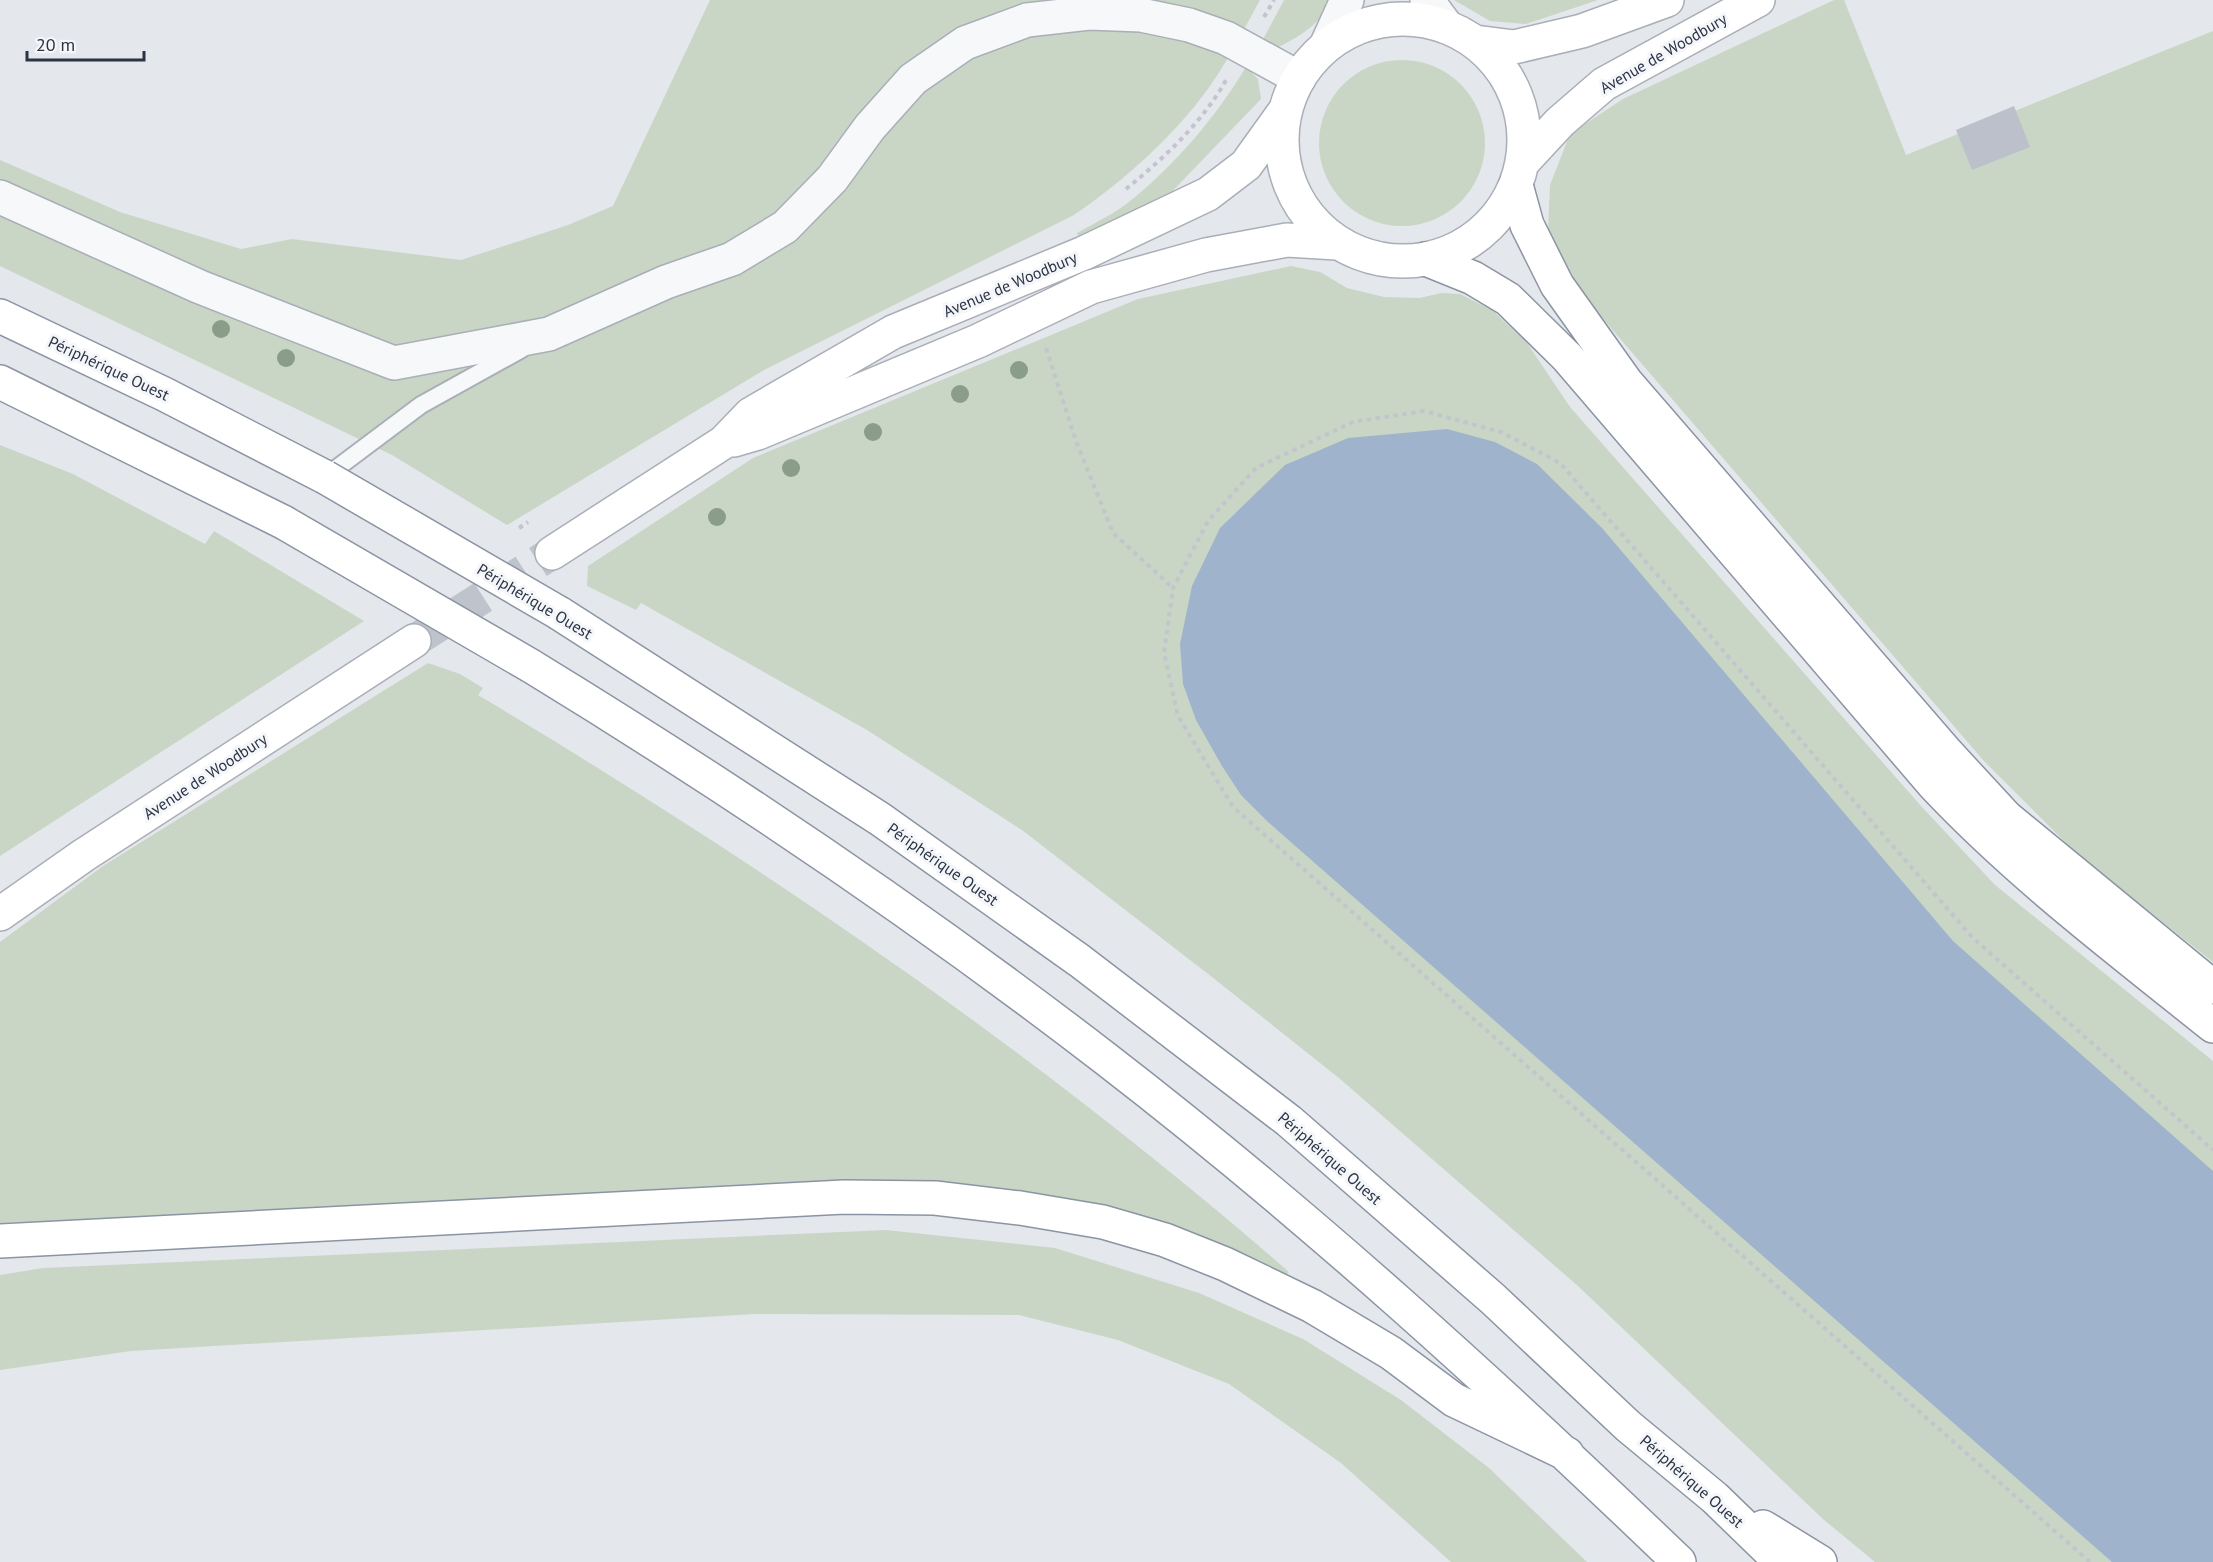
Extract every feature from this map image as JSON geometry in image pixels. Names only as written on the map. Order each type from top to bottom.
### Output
[{"type":"main road","name":"Avenue de Woodbury","points":[[552,553],[724,442],[751,414],[893,332],[1084,253],[1208,194],[1245,165],[1284,112],[1299,78],[1326,46],[1348,32],[1372,23],[1396,19],[1422,20],[1461,35],[1514,47],[1582,31],[1667,0]]},
{"type":"main road","name":"Avenue de Woodbury","points":[[1284,112],[1281,137],[1283,162],[1290,186],[1302,208],[1317,227],[1337,243],[1357,253],[1380,260],[1403,262],[1426,260],[1470,241],[1490,225],[1504,206],[1519,174],[1560,122],[1604,84],[1758,0]]},
{"type":"main road","points":[[1461,35],[1492,57],[1516,95],[1522,117],[1519,174],[1527,225],[1557,285],[1626,382],[1947,753],[2006,817],[2213,987]]},
{"type":"main road","name":"Avenue de Woodbury","points":[[724,442],[758,433],[978,341],[1091,287],[1206,255],[1287,240],[1337,243]]},
{"type":"main road","points":[[1426,260],[1473,278],[1508,299],[1567,357],[1935,786],[1974,828],[2035,884],[2213,1026]]},
{"type":"main road","name":"Périphérique Ouest","points":[[0,316],[164,394],[326,477],[559,613],[880,819],[1080,961],[1289,1121],[1493,1299],[1628,1426],[1716,1498],[1781,1562]]},
{"type":"main road","points":[[0,382],[283,522],[531,666],[648,737],[826,856],[963,952],[1108,1060],[1247,1173],[1399,1302],[1567,1454],[1680,1562]]},
{"type":"main road","name":"Avenue de Woodbury","points":[[0,914],[84,855],[414,641]]},
{"type":"main road","points":[[0,1241],[844,1197],[935,1198],[1020,1208],[1114,1225],[1165,1240],[1225,1264],[1322,1312],[1391,1353],[1454,1400],[1567,1454]]},
{"type":"main road","points":[[1716,1498],[1820,1562]]},
{"type":"street","points":[[1326,46],[1347,0]]},
{"type":"street","points":[[1427,0],[1461,35]]},
{"type":"street","points":[[0,197],[200,287],[394,363],[549,334],[666,282],[732,259],[785,227],[832,179],[870,127],[913,79],[964,43],[1027,20],[1100,14],[1141,15],[1179,22],[1226,38],[1299,78]]},
{"type":"lane","points":[[326,477],[421,405],[549,334]]},
{"type":"path","points":[[1035,313],[1076,441],[1113,533],[1173,588]]},
{"type":"path","points":[[2090,1562],[1233,807],[1178,716],[1164,653],[1173,588],[1208,521],[1256,468],[1353,422],[1424,411],[1501,432],[1560,463],[1971,937],[2213,1150]]},
{"type":"green space","points":[[710,0],[1260,0],[1232,51],[1201,99],[1150,154],[1093,202],[1074,215],[764,370],[507,525],[392,455],[0,266],[0,160],[120,212],[241,249],[292,239],[461,260],[568,225],[613,206]]},
{"type":"green space","points":[[1284,0],[1331,0],[1327,9],[1315,23],[1274,49],[1261,43]]},
{"type":"green space","points":[[1454,0],[1598,0],[1526,24],[1490,21]]},
{"type":"green space","points":[[1834,0],[1844,0],[1906,155],[2213,31],[2213,962],[2078,855],[1984,761],[1573,284],[1548,232],[1550,185],[1570,134],[1623,99]]},
{"type":"green space","points":[[1402,60],[1434,67],[1448,74],[1460,85],[1471,97],[1478,111],[1485,143],[1478,175],[1471,189],[1460,201],[1448,212],[1434,219],[1402,226],[1370,219],[1356,212],[1344,201],[1333,189],[1326,175],[1319,143],[1326,111],[1333,97],[1344,85],[1356,74],[1370,67]]},
{"type":"green space","points":[[1246,67],[1258,79],[1261,99],[1161,203],[1080,242],[1077,233],[1129,202],[1163,172],[1208,122]]},
{"type":"green space","points":[[1291,266],[1320,272],[1347,288],[1384,297],[1420,298],[1441,293],[1460,294],[1492,310],[1527,343],[1570,407],[1921,806],[1995,885],[2213,1061],[2213,1562],[1875,1562],[1823,1519],[1578,1286],[1339,1078],[1022,830],[867,730],[641,603],[636,610],[587,586],[588,566],[753,458],[1138,299]]},
{"type":"green space","points":[[0,445],[73,474],[205,544],[214,531],[364,621],[0,856]]},
{"type":"green space","points":[[428,663],[460,674],[483,688],[478,695],[690,826],[897,966],[998,1038],[1097,1114],[1289,1272],[1285,1276],[1078,1205],[246,1214],[0,1223],[0,942],[103,866]]},
{"type":"green space","points":[[886,1230],[1055,1248],[1199,1293],[1303,1339],[1401,1400],[1489,1468],[1587,1562],[1451,1562],[1341,1463],[1229,1384],[1118,1340],[1019,1315],[755,1314],[131,1351],[0,1370],[0,1275],[43,1268]]},
{"type":"water","points":[[1447,429],[1495,442],[1537,464],[1602,528],[1953,941],[2213,1171],[2213,1562],[2112,1562],[1268,822],[1241,795],[1196,720],[1183,684],[1180,644],[1192,586],[1220,528],[1285,465],[1348,438]]},
{"type":"building","points":[[2014,106],[2030,147],[1972,170],[1956,130]]},
{"type":"tunnel","points":[[414,641],[552,553]]}]
